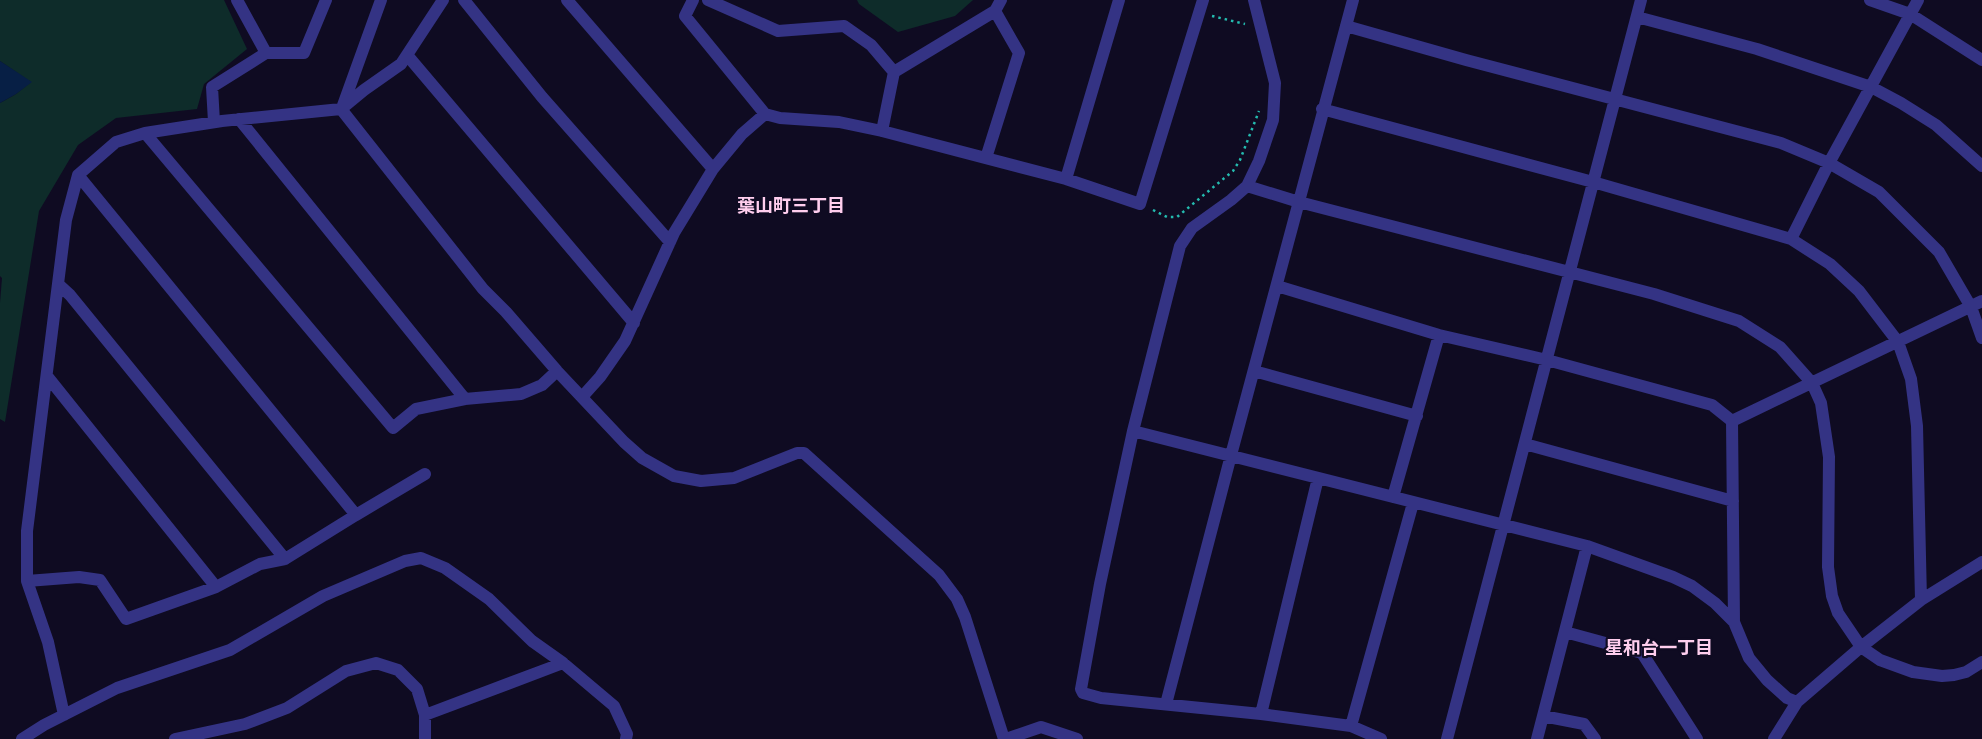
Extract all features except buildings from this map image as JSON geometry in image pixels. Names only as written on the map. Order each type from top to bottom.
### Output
[{"type":"street","points":[[237,0],[266,53]]},
{"type":"street","points":[[214,122],[212,87],[266,53],[304,53],[326,0]]},
{"type":"street","points":[[341,110],[381,0]]},
{"type":"street","points":[[64,715],[48,642],[27,581],[27,531],[66,220],[78,175],[116,142],[145,133],[239,119],[341,110],[364,90],[401,64],[443,0]]},
{"type":"street","points":[[464,0],[542,98],[670,242]]},
{"type":"street","points":[[567,0],[713,169]]},
{"type":"street","points":[[693,0],[685,16],[765,114],[780,118],[839,122],[882,131],[1066,179],[1140,204],[1201,6]]},
{"type":"street","points":[[708,0],[778,31],[844,26],[871,45],[894,72]]},
{"type":"street","points":[[1066,179],[1119,0]]},
{"type":"street","points":[[1254,0],[1275,83],[1273,120],[1259,161],[1247,186],[1192,228],[1180,246],[1133,431],[1100,584],[1081,689],[1087,695],[1351,726],[1381,739]]},
{"type":"street","points":[[1166,704],[1300,202],[1322,108],[1353,0]]},
{"type":"street","points":[[1447,739],[1641,0]]},
{"type":"street","points":[[1870,0],[1910,14],[1980,54]]},
{"type":"street","points":[[1791,239],[1829,163],[1918,0]]},
{"type":"street","points":[[882,131],[894,72],[998,5],[1019,53],[986,158]]},
{"type":"street","points":[[1637,17],[1757,49],[1871,87],[1936,125],[1982,166]]},
{"type":"street","points":[[1346,26],[1466,60],[1782,143],[1829,163],[1880,192],[1939,252],[1976,304],[1982,338]]},
{"type":"street","points":[[407,55],[634,323]]},
{"type":"street","points":[[1322,108],[1594,182],[1791,239],[1830,264],[1859,291],[1898,342],[1911,379],[1917,426],[1921,600]]},
{"type":"street","points":[[341,110],[483,290],[506,312],[557,371],[624,442],[642,458],[674,476],[701,482],[734,478],[797,453],[804,453],[939,575],[957,599],[965,617],[1005,739],[1041,727],[1077,739]]},
{"type":"street","points":[[582,397],[619,352],[674,233],[713,169],[742,134],[765,114]]},
{"type":"street","points":[[239,119],[465,399]]},
{"type":"street","points":[[145,133],[393,428],[416,409],[465,399],[521,394],[542,385],[557,371]]},
{"type":"street","points":[[78,175],[356,515]]},
{"type":"street","points":[[1247,186],[1300,202],[1654,294],[1740,321],[1780,347],[1812,383],[1820,404],[1829,457],[1828,567],[1832,596],[1838,612],[1860,647],[1880,660],[1913,672],[1942,676],[1966,672],[1982,662]]},
{"type":"street","points":[[58,284],[70,295],[285,559]]},
{"type":"street","points":[[1277,286],[1439,335],[1547,360],[1712,406],[1732,421]]},
{"type":"street","points":[[1732,421],[1976,304]]},
{"type":"street","points":[[1393,497],[1439,335]]},
{"type":"street","points":[[1254,371],[1416,416]]},
{"type":"street","points":[[47,376],[216,587]]},
{"type":"street","points":[[1732,421],[1734,622],[1749,658],[1767,680],[1788,698],[1797,702]]},
{"type":"street","points":[[1133,431],[1587,546],[1649,567],[1692,586],[1715,603],[1734,622]]},
{"type":"street","points":[[1525,444],[1732,501]]},
{"type":"street","points":[[27,581],[79,577],[100,580],[126,619],[216,587],[260,564],[285,559],[425,474]]},
{"type":"street","points":[[1261,714],[1318,478]]},
{"type":"street","points":[[1351,726],[1413,503]]},
{"type":"street","points":[[1537,739],[1587,546]]},
{"type":"street","points":[[22,739],[117,688],[230,650],[324,596],[405,562],[421,558],[445,568],[489,599],[532,640],[563,663],[614,706],[627,734],[626,739]]},
{"type":"street","points":[[1774,739],[1797,702],[1860,647],[1921,600],[1982,562]]},
{"type":"street","points":[[1565,632],[1642,653],[1698,739]]},
{"type":"street","points":[[175,739],[245,724],[287,708],[346,671],[376,663],[398,670],[417,689],[425,715],[425,739]]},
{"type":"street","points":[[425,715],[563,663]]},
{"type":"street","points":[[1543,716],[1584,724],[1595,739]]},
{"type":"path","points":[[1201,6],[1245,24],[1248,29]]},
{"type":"path","points":[[1140,204],[1167,217],[1177,217],[1233,172],[1253,129],[1262,102]]},
{"type":"green space","points":[[0,0],[224,0],[247,49],[204,84],[197,109],[116,118],[78,145],[39,211],[5,422],[0,419],[0,303],[2,278],[0,276],[0,103],[16,94],[31,82],[0,61]]},
{"type":"green space","points":[[857,0],[973,0],[955,16],[898,32],[859,4]]},
{"type":"water","points":[[0,61],[32,82],[0,103]]},
{"type":"district","name":"葉山町三丁目","points":[[791,206]]},
{"type":"district","name":"星和台一丁目","points":[[1659,648]]}]
